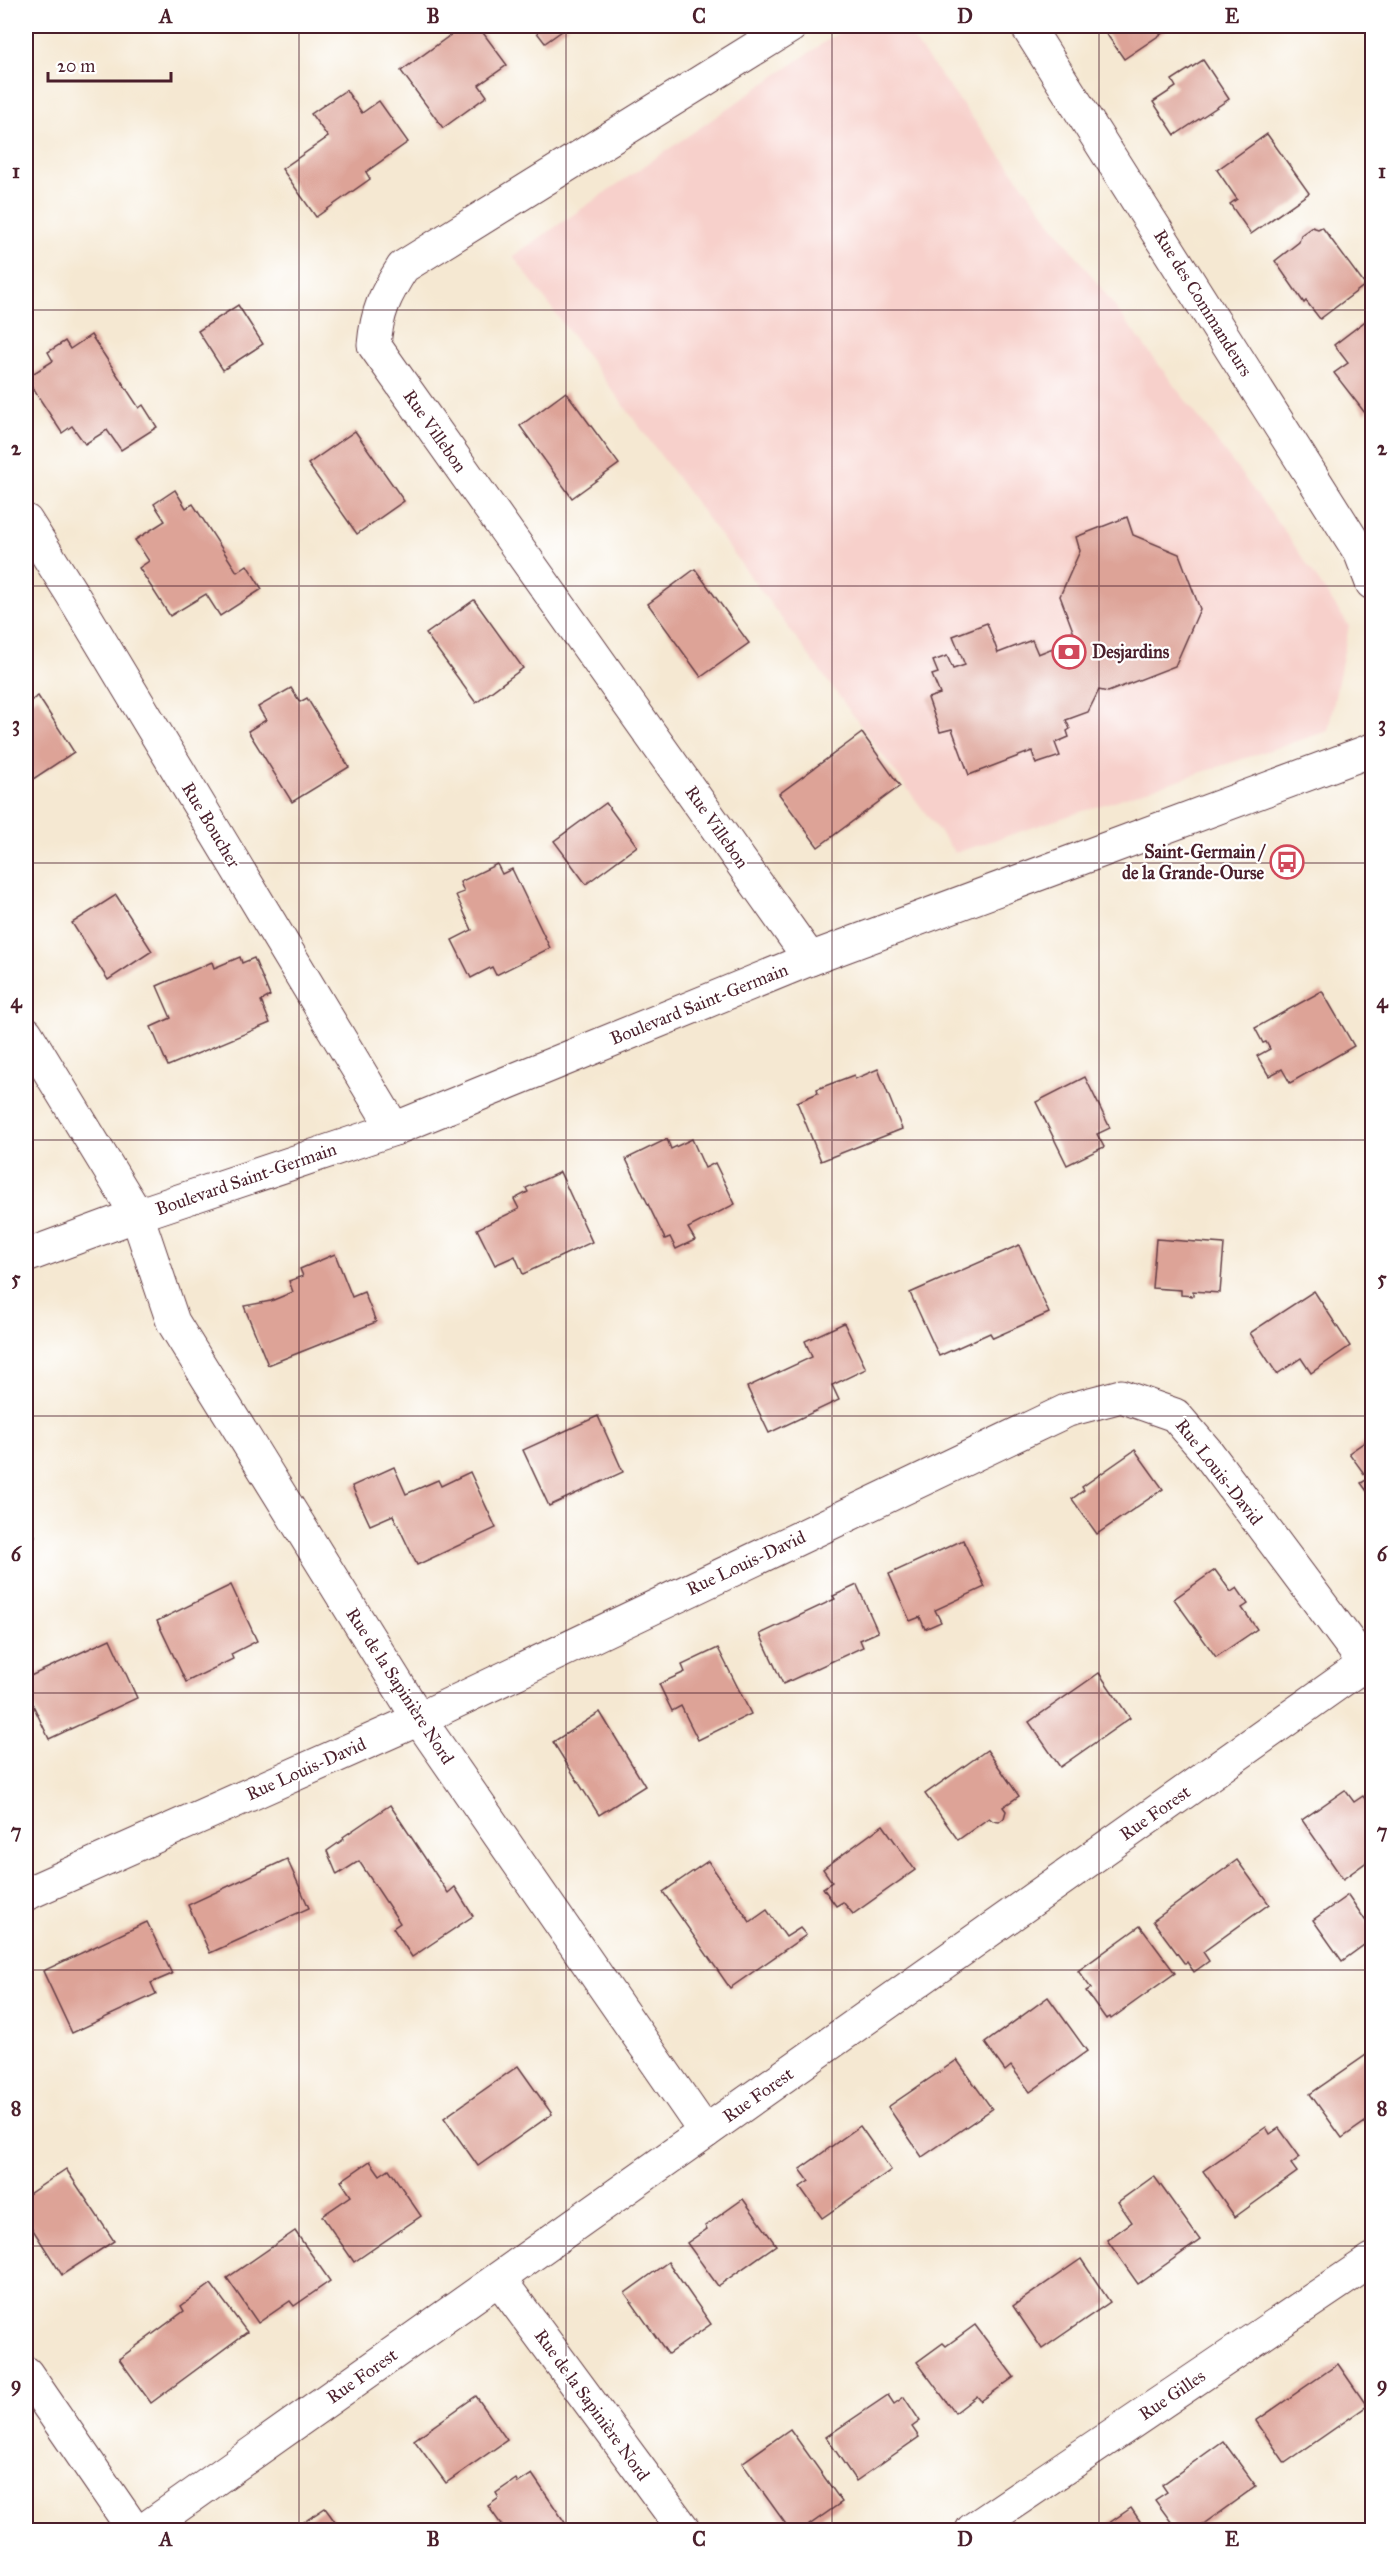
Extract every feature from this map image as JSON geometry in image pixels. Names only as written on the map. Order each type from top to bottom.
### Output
[{"type":"street","name":"Rue Villebon","points":[[791,26],[404,267],[385,294],[376,320],[374,345],[810,959]]},
{"type":"street","name":"Rue des Commandeurs","points":[[1028,26],[1360,554],[1372,583]]},
{"type":"street","name":"Rue Boucher","points":[[26,521],[393,1129]]},
{"type":"street","name":"Boulevard Saint-Germain","points":[[26,1256],[137,1215],[393,1129],[810,959],[1372,750]]},
{"type":"street","name":"Rue de la Sapinière Nord","points":[[26,1033],[137,1215],[173,1322],[419,1719],[705,2132]]},
{"type":"street","name":"Rue Louis-David","points":[[26,1894],[419,1719],[1068,1410],[1121,1396],[1175,1415],[1207,1452],[1370,1665]]},
{"type":"street","name":"Rue Forest","points":[[144,2530],[1370,1665]]},
{"type":"street","name":"Rue Gilles","points":[[972,2530],[1372,2260]]},
{"type":"street","name":"Rue de la Sapinière Nord","points":[[499,2278],[684,2530]]},
{"type":"street","points":[[26,2373],[134,2530]]},
{"type":"shaded area","points":[[848,26],[903,26],[1285,532],[1349,626],[1328,731],[955,853],[513,256]]},
{"type":"building","points":[[463,26],[478,26],[507,65],[479,85],[487,96],[443,128],[401,71]]},
{"type":"building","points":[[532,26],[569,26],[545,43]]},
{"type":"building","points":[[1101,26],[1173,26],[1124,59]]},
{"type":"building","points":[[1203,60],[1229,99],[1175,135],[1153,102],[1176,87],[1172,80]]},
{"type":"building","points":[[346,90],[362,113],[379,101],[408,142],[366,172],[370,179],[316,217],[282,169],[328,137],[311,114]]},
{"type":"building","points":[[1267,134],[1309,193],[1251,234],[1230,204],[1237,199],[1217,170]]},
{"type":"building","points":[[1312,227],[1318,229],[1322,227],[1365,285],[1320,319],[1306,301],[1304,303],[1275,261],[1299,242],[1301,235]]},
{"type":"building","points":[[238,305],[263,344],[223,370],[198,331]]},
{"type":"building","points":[[1372,316],[1372,408],[1365,413],[1334,373],[1348,363],[1334,345]]},
{"type":"building","points":[[91,335],[139,408],[143,405],[157,427],[121,450],[107,430],[85,444],[72,426],[62,433],[26,378],[53,361],[48,352],[65,341],[70,349]]},
{"type":"building","points":[[566,392],[619,464],[572,498],[520,426]]},
{"type":"building","points":[[355,431],[404,501],[357,534],[308,464]]},
{"type":"building","points":[[175,490],[186,508],[193,504],[237,572],[247,565],[262,589],[220,616],[206,594],[170,616],[139,568],[149,561],[135,540],[165,521],[154,504]]},
{"type":"building","points":[[1127,517],[1133,535],[1179,554],[1200,609],[1175,666],[1108,692],[1099,690],[1088,712],[1066,720],[1070,729],[1067,731],[1069,737],[1055,743],[1060,756],[1036,764],[1032,751],[969,775],[952,729],[940,732],[928,698],[940,694],[932,675],[938,673],[933,661],[947,656],[953,669],[965,665],[953,636],[987,623],[998,653],[1032,640],[1038,654],[1076,639],[1060,596],[1080,551],[1076,537]]},
{"type":"building","points":[[695,569],[749,643],[701,677],[648,604]]},
{"type":"building","points":[[474,600],[523,668],[476,703],[426,634]]},
{"type":"building","points":[[291,688],[300,702],[307,698],[349,767],[292,802],[248,731],[266,720],[258,707]]},
{"type":"building","points":[[38,696],[74,752],[27,783],[26,704]]},
{"type":"building","points":[[862,733],[900,786],[818,847],[779,794]]},
{"type":"building","points":[[606,803],[637,846],[586,884],[554,841]]},
{"type":"building","points":[[497,864],[502,874],[512,869],[550,948],[496,975],[492,967],[471,978],[452,940],[472,930],[456,895],[464,892],[460,882]]},
{"type":"building","points":[[116,895],[152,951],[108,980],[72,923]]},
{"type":"building","points":[[240,957],[242,963],[254,958],[270,996],[261,1001],[270,1023],[168,1066],[151,1027],[171,1018],[157,986],[212,962],[214,968]]},
{"type":"building","points":[[1322,991],[1354,1046],[1290,1083],[1282,1069],[1269,1076],[1257,1056],[1270,1049],[1266,1042],[1263,1043],[1255,1028]]},
{"type":"building","points":[[878,1069],[902,1129],[821,1161],[797,1102],[818,1093],[817,1089],[854,1075],[855,1079]]},
{"type":"building","points":[[1085,1077],[1110,1128],[1097,1134],[1104,1147],[1067,1165],[1036,1102]]},
{"type":"building","points":[[667,1139],[671,1149],[692,1139],[705,1168],[715,1163],[735,1204],[688,1228],[695,1240],[676,1249],[670,1237],[665,1239],[626,1159]]},
{"type":"building","points":[[560,1172],[592,1242],[523,1274],[515,1256],[495,1265],[477,1229],[519,1209],[514,1199],[528,1192],[526,1188]]},
{"type":"building","points":[[1156,1239],[1224,1244],[1220,1293],[1193,1291],[1193,1296],[1181,1295],[1181,1290],[1152,1288]]},
{"type":"building","points":[[1019,1245],[1049,1313],[993,1338],[990,1333],[939,1356],[910,1293]]},
{"type":"building","points":[[335,1254],[352,1297],[364,1292],[376,1322],[268,1365],[244,1306],[271,1301],[293,1292],[289,1281],[303,1276],[300,1269]]},
{"type":"building","points":[[1314,1291],[1350,1346],[1311,1373],[1301,1358],[1277,1374],[1250,1333]]},
{"type":"building","points":[[844,1323],[866,1369],[832,1385],[839,1400],[769,1433],[747,1387],[812,1357],[805,1341]]},
{"type":"building","points":[[598,1416],[623,1472],[549,1506],[523,1450]]},
{"type":"building","points":[[1372,1437],[1372,1492],[1369,1494],[1361,1483],[1368,1479],[1349,1453]]},
{"type":"building","points":[[1135,1450],[1163,1489],[1097,1534],[1072,1499],[1084,1490],[1082,1487]]},
{"type":"building","points":[[394,1467],[406,1494],[438,1480],[441,1486],[470,1472],[496,1528],[417,1565],[393,1515],[370,1525],[352,1486]]},
{"type":"building","points":[[26,1511],[35,1536],[26,1540]]},
{"type":"building","points":[[963,1540],[985,1587],[935,1610],[941,1622],[925,1629],[920,1617],[910,1621],[889,1574]]},
{"type":"building","points":[[1215,1570],[1231,1592],[1237,1588],[1248,1604],[1242,1608],[1257,1629],[1216,1657],[1174,1599]]},
{"type":"building","points":[[231,1585],[257,1641],[231,1654],[233,1659],[186,1682],[157,1621]]},
{"type":"building","points":[[857,1585],[878,1632],[860,1640],[863,1647],[783,1684],[760,1634],[835,1599],[833,1596]]},
{"type":"building","points":[[110,1639],[137,1698],[49,1739],[26,1690],[26,1678]]},
{"type":"building","points":[[718,1648],[751,1714],[698,1740],[681,1706],[672,1711],[659,1684],[685,1672],[682,1665]]},
{"type":"building","points":[[1099,1673],[1130,1718],[1060,1767],[1029,1722]]},
{"type":"building","points":[[600,1712],[645,1786],[599,1815],[553,1742]]},
{"type":"building","points":[[987,1750],[1019,1796],[1003,1807],[1006,1811],[1004,1818],[999,1822],[989,1818],[958,1840],[925,1794]]},
{"type":"building","points":[[1345,1790],[1354,1802],[1363,1796],[1372,1809],[1372,1858],[1343,1879],[1302,1820]]},
{"type":"building","points":[[390,1805],[448,1893],[455,1887],[473,1916],[412,1957],[393,1928],[400,1923],[359,1861],[337,1875],[327,1851],[344,1839],[343,1837]]},
{"type":"building","points":[[883,1825],[915,1870],[853,1914],[843,1902],[836,1906],[823,1888],[832,1882],[823,1869]]},
{"type":"building","points":[[287,1859],[309,1908],[210,1953],[188,1905]]},
{"type":"building","points":[[1237,1860],[1269,1904],[1203,1952],[1209,1961],[1194,1972],[1187,1962],[1185,1964],[1153,1921]]},
{"type":"building","points":[[708,1861],[750,1922],[767,1910],[786,1937],[800,1928],[806,1935],[730,1988],[663,1892]]},
{"type":"building","points":[[1348,1895],[1372,1930],[1372,1939],[1342,1961],[1313,1920]]},
{"type":"building","points":[[147,1922],[172,1974],[151,1983],[156,1994],[72,2033],[43,1971]]},
{"type":"building","points":[[1140,1926],[1175,1973],[1111,2019],[1110,2017],[1106,2019],[1086,1991],[1091,1988],[1078,1971]]},
{"type":"building","points":[[1048,1997],[1087,2051],[1030,2092],[1011,2066],[1005,2071],[985,2043]]},
{"type":"building","points":[[1372,2051],[1372,2117],[1342,2138],[1310,2094]]},
{"type":"building","points":[[957,2060],[992,2109],[922,2157],[888,2107]]},
{"type":"building","points":[[518,2066],[552,2114],[478,2166],[444,2118]]},
{"type":"building","points":[[860,2126],[891,2170],[822,2218],[800,2187],[809,2181],[800,2169]]},
{"type":"building","points":[[1266,2127],[1270,2134],[1279,2128],[1300,2157],[1291,2164],[1297,2172],[1235,2217],[1203,2171]]},
{"type":"building","points":[[370,2161],[380,2175],[389,2169],[421,2216],[354,2262],[322,2216],[351,2196],[341,2181]]},
{"type":"building","points":[[66,2169],[114,2241],[62,2275],[26,2219],[26,2196]]},
{"type":"building","points":[[1154,2176],[1200,2240],[1138,2284],[1107,2240],[1132,2222],[1118,2202]]},
{"type":"building","points":[[743,2199],[776,2245],[718,2286],[687,2243],[707,2229],[705,2226]]},
{"type":"building","points":[[295,2231],[330,2281],[294,2306],[290,2301],[258,2323],[227,2278]]},
{"type":"building","points":[[1081,2259],[1110,2302],[1042,2349],[1013,2306]]},
{"type":"building","points":[[668,2262],[711,2324],[668,2354],[625,2293]]},
{"type":"building","points":[[211,2284],[247,2332],[151,2403],[119,2359],[184,2311],[181,2306]]},
{"type":"building","points":[[975,2325],[1014,2377],[981,2401],[977,2396],[955,2413],[917,2362],[943,2343],[946,2346]]},
{"type":"building","points":[[1338,2364],[1367,2406],[1285,2463],[1256,2421]]},
{"type":"building","points":[[888,2395],[894,2404],[904,2397],[920,2421],[912,2427],[919,2437],[856,2481],[826,2437]]},
{"type":"building","points":[[476,2396],[507,2440],[446,2483],[414,2440]]},
{"type":"building","points":[[790,2429],[842,2502],[802,2530],[790,2530],[742,2463]]},
{"type":"building","points":[[1223,2441],[1256,2486],[1195,2530],[1177,2530],[1155,2500],[1167,2492],[1162,2485]]},
{"type":"building","points":[[532,2474],[570,2530],[505,2530],[488,2506],[499,2498],[496,2493],[516,2479],[518,2483]]},
{"type":"building","points":[[325,2508],[341,2530],[292,2530]]},
{"type":"building","points":[[1131,2508],[1146,2530],[1099,2530]]},
{"type":"place","name":"Desjardins","points":[[1069,652]]},
{"type":"place","name":"Saint-Germain / de la Grande-Ourse","points":[[1287,862]]}]
